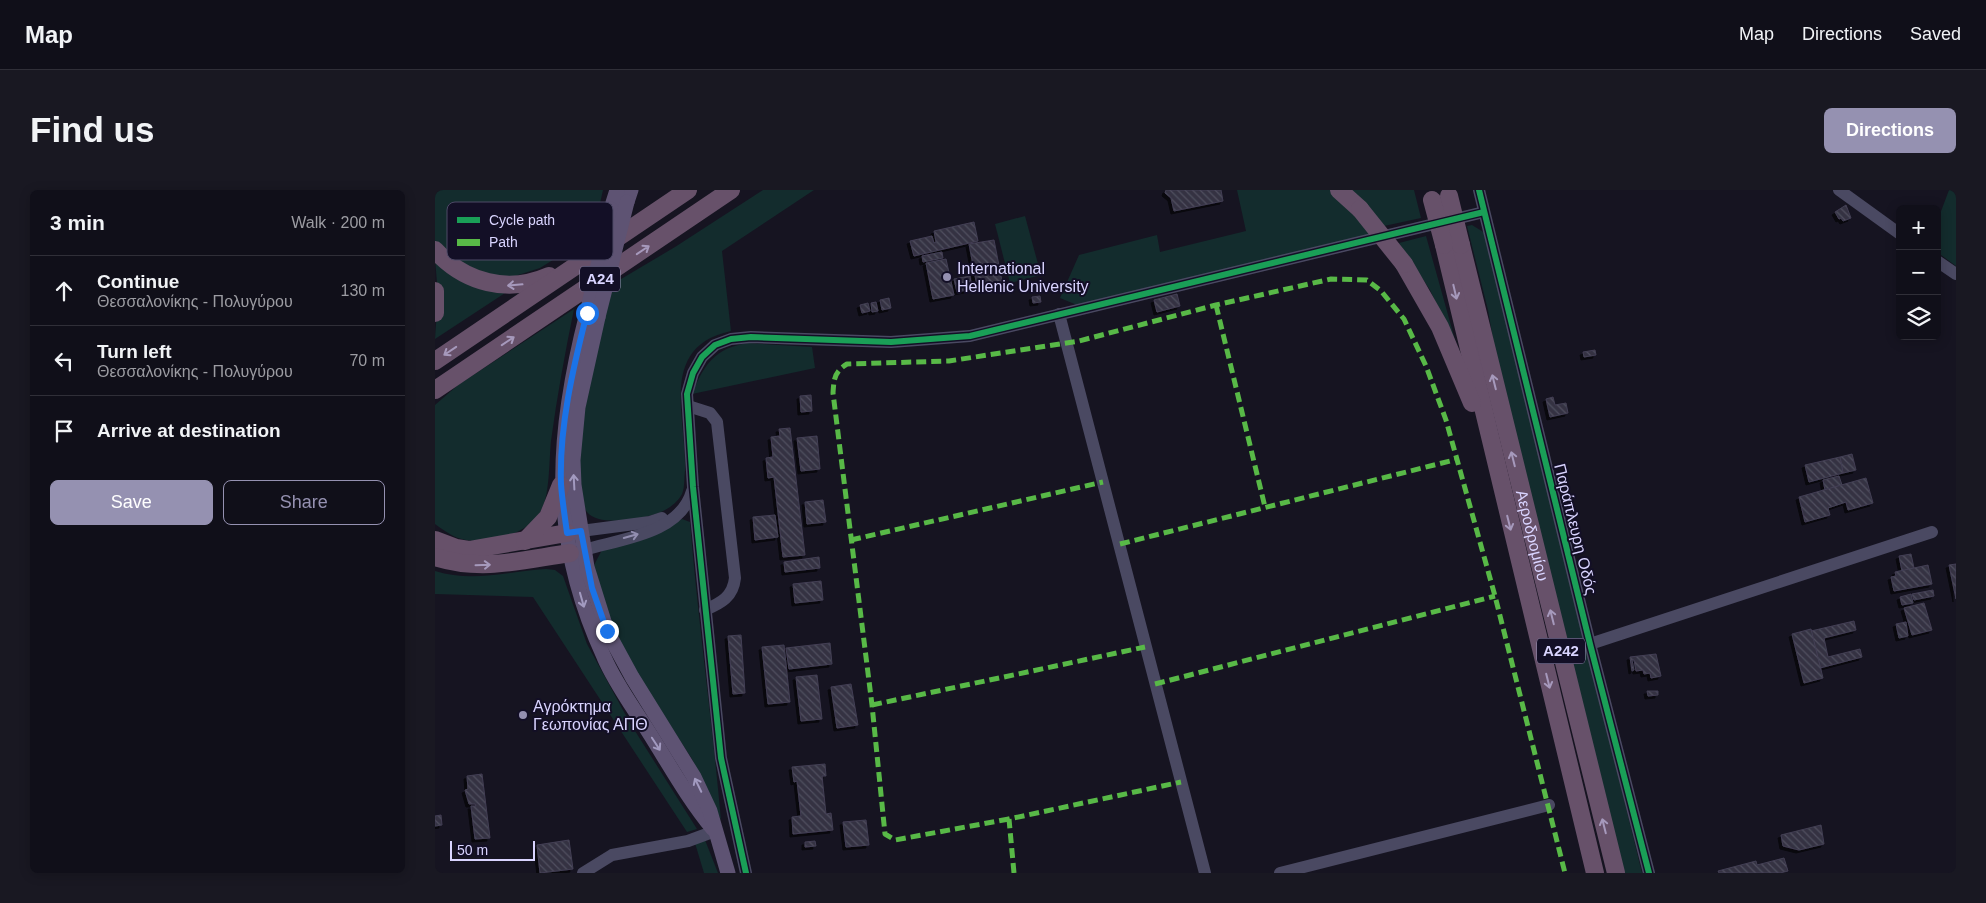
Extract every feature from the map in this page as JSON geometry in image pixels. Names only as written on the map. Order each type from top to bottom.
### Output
[{"type":"highway","name":"Α24","points":[[613,240],[688,190]]},
{"type":"highway","name":"Α24","points":[[435,390],[731,190]]},
{"type":"highway","points":[[1339,190],[1359,209],[1404,264],[1440,327],[1494,459]]},
{"type":"highway","name":"Αεροδρομίου","points":[[1441,193],[1452,245],[1616,873]]},
{"type":"highway","points":[[1452,245],[1494,459]]},
{"type":"highway","points":[[435,250],[456,270],[496,285],[536,282],[577,264]]},
{"type":"highway","name":"Α24","points":[[435,361],[583,260]]},
{"type":"highway","points":[[435,291],[435,313]]},
{"type":"highway","points":[[435,399],[468,368]]},
{"type":"highway","name":"Αεροδρομίου","points":[[1494,459],[1595,873]]},
{"type":"highway","points":[[525,541],[548,517],[561,485]]},
{"type":"highway","points":[[435,540],[456,548],[469,550],[574,532]]},
{"type":"highway","points":[[435,556],[455,563],[482,566],[577,551]]},
{"type":"main road","points":[[613,203],[617,190]]},
{"type":"main road","points":[[613,249],[629,196]]},
{"type":"main road","points":[[574,532],[575,438],[578,407],[602,260]]},
{"type":"main road","points":[[610,260],[567,408],[562,447],[561,485],[574,532],[586,612],[608,664],[696,807],[715,831],[728,873]]},
{"type":"street","name":"Παράπλευρη Οδός","points":[[1479,190],[1590,644],[1649,873]]},
{"type":"street","points":[[1839,190],[1896,231]]},
{"type":"street","points":[[746,873],[721,758],[693,486],[687,394],[702,357],[715,345],[731,339],[751,337],[891,342],[970,336],[1484,212]]},
{"type":"street","points":[[1941,264],[1956,274]]},
{"type":"street","points":[[1059,314],[1205,873]]},
{"type":"street","points":[[688,406],[710,413],[717,422],[735,578],[729,596],[705,610]]},
{"type":"street","points":[[574,532],[650,522],[667,516],[682,504],[693,486]]},
{"type":"street","points":[[577,551],[662,525],[681,513],[687,504],[693,486]]},
{"type":"street","points":[[1590,644],[1931,532]]},
{"type":"street","points":[[1280,873],[1549,805]]},
{"type":"street","points":[[583,873],[612,855],[688,841],[715,831]]},
{"type":"green space","points":[[435,190],[603,190],[600,202],[447,202],[447,253],[435,242]]},
{"type":"green space","points":[[763,190],[814,190],[722,251],[731,331],[708,339],[693,352],[684,368],[681,387],[685,450],[682,494],[669,508],[645,517],[618,521],[599,519],[592,516],[584,508],[581,492],[580,422],[611,285],[675,247]]},
{"type":"green space","points":[[1237,190],[1330,190],[1375,234],[1077,305],[1060,298],[1079,255],[1157,235],[1160,252],[1246,231]]},
{"type":"green space","points":[[1351,190],[1414,190],[1421,218],[1384,226]]},
{"type":"green space","points":[[1949,190],[1956,190],[1956,266],[1941,255],[1941,211]]},
{"type":"green space","points":[[1025,216],[1041,275],[1010,283],[995,224]]},
{"type":"green space","points":[[1472,225],[1485,233],[1642,873],[1623,873],[1505,408],[1488,310],[1467,226]]},
{"type":"green space","points":[[1426,236],[1457,347],[1430,290],[1399,243]]},
{"type":"green space","points":[[435,259],[514,287],[435,339],[438,294]]},
{"type":"green space","points":[[455,260],[553,260],[540,268],[515,276],[499,277],[468,271]]},
{"type":"green space","points":[[574,309],[551,441],[548,485],[542,509],[527,526],[505,537],[480,541],[458,538],[452,535],[435,524],[435,405],[458,385]]},
{"type":"green space","points":[[748,343],[812,347],[815,368],[692,394],[701,374],[712,359],[727,349]]},
{"type":"green space","points":[[682,519],[690,522],[721,820],[692,759],[634,669],[607,615],[593,567],[602,550],[661,532]]},
{"type":"green space","points":[[546,569],[555,570],[563,576],[587,644],[630,723],[697,829],[687,832],[533,597],[435,594],[435,571],[463,576],[477,576]]},
{"type":"green space","points":[[705,840],[718,873],[704,873],[695,843]]},
{"type":"building","points":[[1166,190],[1221,190],[1223,201],[1174,211],[1171,198],[1165,193]]},
{"type":"building","points":[[1846,205],[1851,218],[1843,221],[1841,218],[1839,219],[1835,212]]},
{"type":"building","points":[[974,222],[978,241],[914,256],[910,241],[932,236],[934,243],[936,242],[934,231]]},
{"type":"building","points":[[994,240],[1002,281],[977,286],[969,244]]},
{"type":"building","points":[[942,252],[943,258],[923,262],[922,256]]},
{"type":"building","points":[[946,259],[954,295],[933,299],[926,263]]},
{"type":"building","points":[[970,276],[972,289],[957,292],[954,279]]},
{"type":"building","points":[[1177,294],[1180,306],[1157,312],[1154,300]]},
{"type":"building","points":[[1040,296],[1041,302],[1033,303],[1032,297]]},
{"type":"building","points":[[889,298],[891,308],[882,310],[880,300]]},
{"type":"building","points":[[876,302],[878,311],[872,312],[871,303]]},
{"type":"building","points":[[868,303],[870,311],[862,313],[860,305]]},
{"type":"building","points":[[1595,350],[1596,355],[1584,357],[1583,352]]},
{"type":"building","points":[[811,395],[812,411],[801,412],[800,396]]},
{"type":"building","points":[[1553,397],[1555,405],[1566,403],[1568,413],[1550,417],[1546,399]]},
{"type":"building","points":[[790,428],[805,555],[783,557],[774,477],[768,478],[766,458],[773,457],[771,437],[780,436],[779,429]]},
{"type":"building","points":[[817,436],[820,469],[801,471],[797,438]]},
{"type":"building","points":[[1852,454],[1856,470],[1843,473],[1840,457]]},
{"type":"building","points":[[1840,457],[1843,473],[1809,482],[1805,465]]},
{"type":"building","points":[[1839,476],[1842,485],[1825,490],[1823,480]]},
{"type":"building","points":[[1866,478],[1873,503],[1848,510],[1846,502],[1828,508],[1830,515],[1805,522],[1799,497]]},
{"type":"building","points":[[823,500],[826,522],[807,524],[805,502]]},
{"type":"building","points":[[775,515],[778,537],[755,540],[753,517]]},
{"type":"building","points":[[1911,554],[1914,568],[1902,571],[1899,556]]},
{"type":"building","points":[[819,557],[820,568],[785,572],[784,562]]},
{"type":"building","points":[[1956,564],[1956,599],[1949,565]]},
{"type":"building","points":[[1928,565],[1932,584],[1894,591],[1891,577],[1896,576],[1895,572]]},
{"type":"building","points":[[821,581],[823,600],[795,603],[793,584]]},
{"type":"building","points":[[1933,590],[1934,596],[1914,600],[1912,594]]},
{"type":"building","points":[[1911,594],[1913,603],[1902,605],[1900,597]]},
{"type":"building","points":[[1924,603],[1932,630],[1912,635],[1904,608]]},
{"type":"building","points":[[1854,621],[1856,630],[1824,638],[1828,657],[1860,649],[1862,657],[1820,668],[1811,631]]},
{"type":"building","points":[[1906,622],[1908,636],[1899,638],[1896,624]]},
{"type":"building","points":[[1811,629],[1823,678],[1804,683],[1792,634]]},
{"type":"building","points":[[741,635],[745,693],[733,694],[728,636]]},
{"type":"building","points":[[830,643],[832,664],[789,669],[786,648]]},
{"type":"building","points":[[784,645],[790,702],[768,704],[762,647]]},
{"type":"building","points":[[1656,654],[1661,676],[1651,678],[1650,673],[1644,674],[1643,670],[1636,671],[1634,660],[1632,660],[1634,670],[1632,671],[1630,657]]},
{"type":"building","points":[[817,675],[822,719],[801,721],[796,677]]},
{"type":"building","points":[[851,684],[858,725],[837,728],[831,687]]},
{"type":"building","points":[[1647,691],[1658,691],[1658,695],[1648,696]]},
{"type":"building","points":[[825,764],[826,776],[822,776],[826,814],[831,813],[833,830],[793,834],[792,817],[801,816],[797,781],[794,782],[792,767]]},
{"type":"building","points":[[482,774],[490,838],[475,839],[471,806],[476,806],[475,804],[469,804],[465,790],[468,789],[467,776]]},
{"type":"building","points":[[441,815],[442,825],[435,826],[435,816]]},
{"type":"building","points":[[866,820],[869,845],[846,847],[843,822]]},
{"type":"building","points":[[1821,825],[1824,844],[1799,850],[1783,846],[1781,835]]},
{"type":"building","points":[[569,840],[573,869],[540,873],[537,845]]},
{"type":"building","points":[[815,841],[816,846],[805,847],[805,842]]},
{"type":"building","points":[[1784,858],[1788,871],[1780,873],[1719,873],[1718,871],[1756,861],[1757,865]]},
{"type":"marked path","points":[[1009,819],[895,840],[885,834],[872,705],[833,393],[834,380],[837,373],[847,364],[949,361],[1079,341],[1216,305],[1331,279],[1367,280],[1381,291],[1404,319],[1426,366],[1446,420],[1495,596],[1565,873]]},
{"type":"marked path","points":[[1216,305],[1265,507]]},
{"type":"marked path","points":[[1120,544],[1458,459]]},
{"type":"marked path","points":[[851,540],[1103,482]]},
{"type":"marked path","points":[[1155,684],[1495,596]]},
{"type":"marked path","points":[[872,705],[1145,647]]},
{"type":"marked path","points":[[1014,873],[1009,819],[1181,782]]},
{"type":"cycle path","points":[[1479,190],[1590,644],[1649,873]]},
{"type":"cycle path","points":[[746,873],[721,758],[693,487],[687,394],[693,373],[702,357],[715,345],[731,339],[751,337],[891,342],[970,336],[1484,212]]},
{"type":"place","name":"International Hellenic University","points":[[947,277]]},
{"type":"place","name":"Αγρόκτημα Γεωπονίας ΑΠΘ","points":[[523,715]]},
{"type":"route","points":[[587,313],[567,408],[562,447],[561,485],[567,533],[581,531],[592,588],[607,631]]}]
